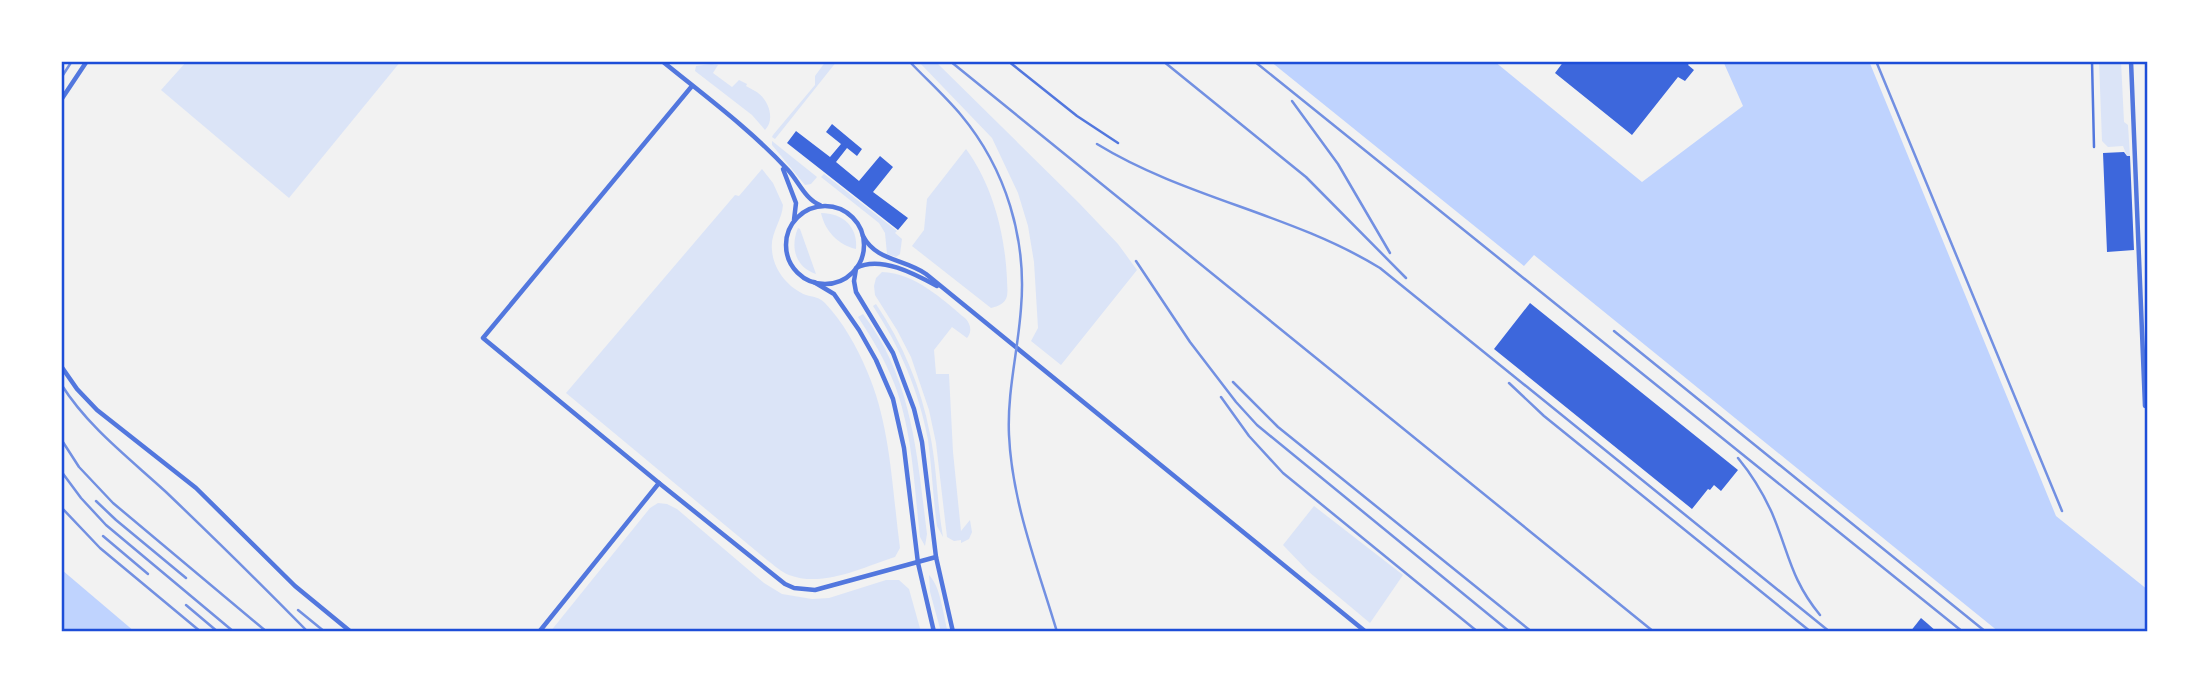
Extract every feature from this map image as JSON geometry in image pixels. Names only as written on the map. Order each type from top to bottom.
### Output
[{"type":"street","points":[[61,100],[87,61]]},
{"type":"street","points":[[662,61],[752,134],[797,180],[811,200],[849,214],[877,253],[920,270],[1366,632]]},
{"type":"street","points":[[2132,61],[2145,406]]},
{"type":"street","points":[[692,86],[483,338],[777,580],[794,588],[815,590],[936,557]]},
{"type":"street","points":[[777,159],[795,201],[796,211],[787,242],[790,260],[798,273],[832,293],[859,330],[890,391],[903,440],[918,563],[934,632]]},
{"type":"street","points":[[793,224],[806,211],[824,206]]},
{"type":"street","points":[[863,236],[862,255],[853,281],[857,295],[889,345],[915,409],[923,450],[936,557],[953,632]]},
{"type":"street","points":[[814,282],[837,282],[865,264],[881,264],[909,273],[944,290]]},
{"type":"street","points":[[61,366],[94,408],[199,491],[295,586],[351,632]]},
{"type":"street","points":[[539,632],[659,484]]},
{"type":"lane","points":[[1008,61],[1077,116],[1118,143]]},
{"type":"lane","points":[[2092,61],[2094,147]]},
{"type":"shaded area","points":[[187,61],[401,61],[289,198],[161,90]]},
{"type":"shaded area","points":[[826,61],[837,61],[775,139],[772,137],[815,85],[815,76]]},
{"type":"shaded area","points":[[918,61],[935,61],[1079,203],[1118,244],[1137,270],[1061,365],[1031,341],[1038,328],[1034,262],[1028,226],[1018,193],[992,138]]},
{"type":"shaded area","points":[[2099,61],[2121,61],[2124,122],[2128,125],[2130,156],[2127,156],[2123,146],[2108,147],[2102,141]]},
{"type":"shaded area","points":[[718,65],[713,73],[732,87],[739,80],[764,98],[770,115],[765,130],[752,115],[695,71],[696,66]]},
{"type":"shaded area","points":[[772,141],[817,177],[811,184],[805,185],[772,145]]},
{"type":"shaded area","points":[[966,149],[984,179],[996,211],[1004,245],[1007,296],[1003,303],[991,308],[912,246],[924,230],[927,199]]},
{"type":"shaded area","points":[[762,169],[773,183],[783,205],[772,244],[778,271],[799,292],[823,301],[844,327],[867,371],[886,436],[900,548],[895,557],[829,578],[802,578],[780,570],[566,393],[735,195],[739,196]]},
{"type":"shaded area","points":[[824,174],[897,231],[895,233],[902,239],[900,254],[896,257],[887,254],[885,233],[879,223],[821,177]]},
{"type":"shaded area","points":[[821,213],[836,216],[848,223],[854,234],[856,249],[833,236]]},
{"type":"shaded area","points":[[798,228],[816,274],[803,267],[796,256],[794,242]]},
{"type":"shaded area","points":[[882,272],[906,277],[927,288],[966,319],[970,326],[967,338],[952,327],[934,350],[936,374],[949,374],[961,531],[970,520],[972,532],[969,539],[961,543],[961,540],[954,541],[947,537],[936,443],[929,410],[911,357],[875,295],[876,278]]},
{"type":"shaded area","points":[[876,304],[903,350],[922,399],[932,447],[943,537],[937,526],[928,440],[919,404],[900,353],[873,306]]},
{"type":"shaded area","points":[[863,314],[880,339],[903,392],[920,476],[927,534],[925,546],[920,537],[912,459],[900,402],[887,366],[858,317]]},
{"type":"shaded area","points":[[658,503],[677,509],[764,583],[782,594],[812,599],[829,598],[886,580],[899,580],[909,589],[921,632],[550,632],[650,508]]},
{"type":"shaded area","points":[[1314,506],[1403,575],[1370,623],[1309,572],[1283,545]]},
{"type":"shaded area","points":[[929,575],[939,594],[948,632],[941,632],[930,592]]},
{"type":"water","points":[[1270,61],[1494,61],[1642,182],[1743,106],[1723,61],[1869,61],[2056,516],[2148,590],[2148,632],[1999,632],[1534,255],[1524,266]]},
{"type":"water","points":[[62,570],[135,632],[61,632]]},
{"type":"building","points":[[1564,61],[1691,61],[1688,65],[1694,70],[1685,81],[1678,77],[1632,135],[1555,73]]},
{"type":"building","points":[[832,124],[862,149],[857,156],[847,148],[836,162],[859,181],[880,156],[893,167],[873,192],[908,218],[898,230],[787,143],[796,131],[830,157],[841,144],[826,132]]},
{"type":"building","points":[[2124,152],[2130,156],[2134,250],[2107,252],[2103,153]]},
{"type":"building","points":[[1530,303],[1738,470],[1721,491],[1714,485],[1692,509],[1494,349]]},
{"type":"building","points":[[1921,618],[1928,624],[1937,632],[1910,632]]},
{"type":"railway","points":[[61,78],[72,61]]},
{"type":"railway","points":[[909,61],[955,108],[977,136],[1001,182],[1017,231],[1022,282],[1020,324],[1010,403],[1011,460],[1020,510],[1057,632]]},
{"type":"railway","points":[[950,61],[1654,632]]},
{"type":"railway","points":[[1163,61],[1306,177],[1406,278]]},
{"type":"railway","points":[[1254,61],[1963,632]]},
{"type":"railway","points":[[1876,61],[2062,511]]},
{"type":"railway","points":[[1292,101],[1338,164],[1390,253]]},
{"type":"railway","points":[[1097,144],[1166,179],[1311,233],[1380,268],[1830,632]]},
{"type":"railway","points":[[1136,261],[1190,342],[1257,425],[1510,632]]},
{"type":"railway","points":[[1614,331],[1986,632]]},
{"type":"railway","points":[[1233,382],[1278,427],[1532,632]]},
{"type":"railway","points":[[1509,383],[1544,416],[1811,632]]},
{"type":"railway","points":[[61,384],[96,428],[184,509],[308,632]]},
{"type":"railway","points":[[1221,397],[1249,436],[1283,473],[1478,632]]},
{"type":"railway","points":[[61,439],[79,467],[113,503],[267,632]]},
{"type":"railway","points":[[1738,458],[1765,498],[1797,578],[1820,615]]},
{"type":"railway","points":[[61,471],[106,525],[234,632]]},
{"type":"railway","points":[[96,501],[186,578]]},
{"type":"railway","points":[[61,507],[100,548],[201,632]]},
{"type":"railway","points":[[103,536],[148,574]]},
{"type":"railway","points":[[186,605],[218,632]]},
{"type":"railway","points":[[298,610],[325,632]]}]
